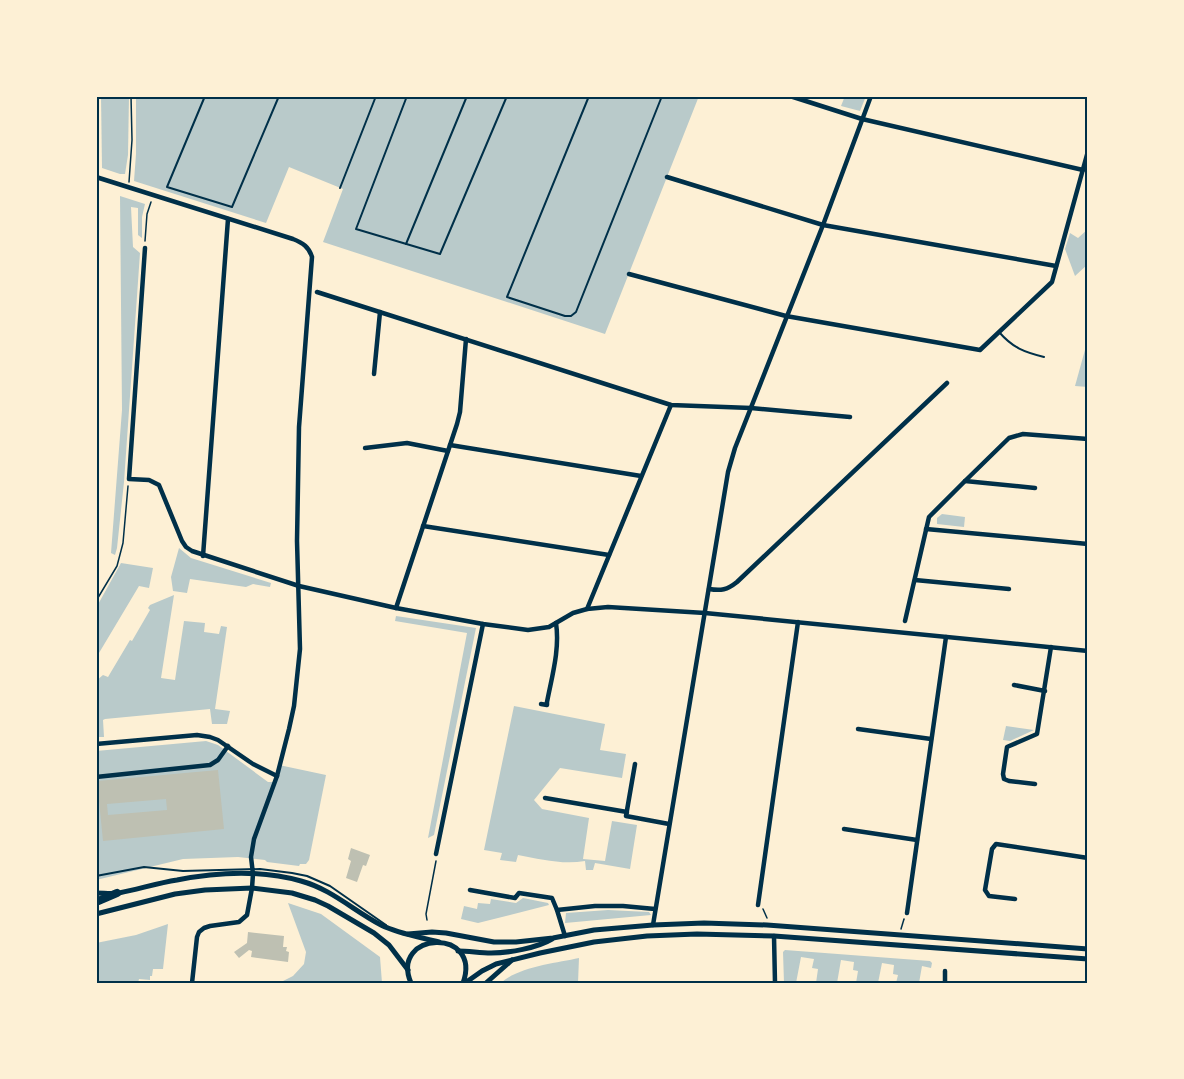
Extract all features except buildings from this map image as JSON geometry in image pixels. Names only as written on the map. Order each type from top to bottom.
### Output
[{"type":"highway","points":[[96,902],[117,893]]},
{"type":"street","points":[[790,96],[862,119],[1083,170]]},
{"type":"street","points":[[652,925],[728,472],[735,448],[871,96]]},
{"type":"street","points":[[629,274],[786,316],[980,350],[1052,282],[1088,151]]},
{"type":"street","points":[[96,177],[300,242],[310,250],[312,257],[298,428],[297,541],[300,649],[289,729],[276,776],[254,839],[251,857],[252,888],[248,911],[239,922],[210,926],[199,932],[192,983]]},
{"type":"street","points":[[667,177],[823,225],[1056,266]]},
{"type":"street","points":[[203,556],[228,219]]},
{"type":"street","points":[[145,248],[129,479],[149,480],[159,485],[182,541],[186,547],[203,556],[299,586],[396,608],[528,630],[549,627],[573,613],[608,607],[705,613],[1088,651]]},
{"type":"street","points":[[317,292],[671,405],[751,408],[849,417]]},
{"type":"street","points":[[374,374],[380,312]]},
{"type":"street","points":[[396,608],[460,412],[466,339]]},
{"type":"street","points":[[709,590],[728,589],[737,582],[947,383]]},
{"type":"street","points":[[587,609],[671,405]]},
{"type":"street","points":[[905,621],[929,517],[965,481],[1009,438],[1023,434],[1088,439]]},
{"type":"street","points":[[365,448],[406,443],[641,476]]},
{"type":"street","points":[[965,481],[1035,488]]},
{"type":"street","points":[[423,526],[609,555]]},
{"type":"street","points":[[926,529],[1088,544]]},
{"type":"street","points":[[915,580],[1009,589]]},
{"type":"street","points":[[758,905],[798,622]]},
{"type":"street","points":[[541,704],[547,705],[557,646],[556,623]]},
{"type":"street","points":[[436,854],[483,624]]},
{"type":"street","points":[[907,913],[946,637]]},
{"type":"street","points":[[1035,784],[1009,781],[1004,779],[1003,774],[1007,747],[1037,734],[1051,647]]},
{"type":"street","points":[[1014,685],[1045,691]]},
{"type":"street","points":[[858,729],[931,739]]},
{"type":"street","points":[[96,744],[197,735],[214,738],[276,776]]},
{"type":"street","points":[[96,777],[210,765],[218,760],[228,746]]},
{"type":"street","points":[[635,764],[626,816],[669,824]]},
{"type":"street","points":[[546,798],[627,812]]},
{"type":"street","points":[[844,829],[917,840]]},
{"type":"street","points":[[1015,899],[989,896],[985,890],[992,849],[996,844],[1088,858]]},
{"type":"street","points":[[96,893],[117,893],[180,879],[253,872],[301,881],[320,888],[381,925],[446,943],[458,951],[463,958],[466,967],[464,983]]},
{"type":"street","points":[[96,914],[175,894],[205,890],[252,888],[292,893],[328,906],[374,933],[389,945],[408,970]]},
{"type":"street","points":[[470,890],[514,898],[519,893],[552,898],[565,936]]},
{"type":"street","points":[[557,910],[595,906],[655,909]]},
{"type":"street","points":[[408,934],[446,933],[494,942],[516,942],[594,930],[704,923],[767,925],[1088,949]]},
{"type":"street","points":[[464,983],[496,964],[514,959],[594,942],[645,936],[697,934],[774,936],[1088,959]]},
{"type":"street","points":[[774,936],[775,983]]},
{"type":"street","points":[[458,951],[507,952],[544,944],[553,938]]},
{"type":"street","points":[[411,983],[408,970],[409,961],[414,952],[421,946],[439,942]]},
{"type":"street","points":[[486,983],[514,959]]},
{"type":"street","points":[[945,971],[945,983]]},
{"type":"lane","points":[[205,96],[167,187],[232,207],[279,96]]},
{"type":"lane","points":[[340,188],[376,96]]},
{"type":"lane","points":[[407,96],[356,229],[440,254],[507,96]]},
{"type":"lane","points":[[406,244],[467,96]]},
{"type":"lane","points":[[588,96],[507,297],[565,316],[571,316],[576,312],[662,96]]},
{"type":"lane","points":[[999,332],[1008,343],[1022,351],[1044,357]]},
{"type":"lane","points":[[96,876],[144,867],[183,871],[253,872]]},
{"type":"path","points":[[126,187],[132,140],[131,96]]},
{"type":"path","points":[[145,248],[147,214],[153,195]]},
{"type":"path","points":[[96,601],[117,566],[123,543],[129,479]]},
{"type":"path","points":[[427,920],[426,914],[436,854]]},
{"type":"path","points":[[758,905],[762,907],[767,916]]},
{"type":"path","points":[[901,935],[907,913]]},
{"type":"shaded area","points":[[101,96],[129,96],[128,155],[125,174],[102,168]]},
{"type":"shaded area","points":[[136,96],[699,96],[605,334],[323,242],[343,189],[289,167],[266,223],[134,181]]},
{"type":"shaded area","points":[[845,96],[866,96],[860,111],[841,106]]},
{"type":"shaded area","points":[[120,196],[145,204],[142,217],[142,238],[138,235],[138,208],[131,207],[133,247],[140,253],[124,482],[115,555],[111,553],[122,410]]},
{"type":"shaded area","points":[[1088,229],[1088,264],[1075,276],[1065,249],[1070,233],[1078,238]]},
{"type":"shaded area","points":[[1088,339],[1088,387],[1075,386]]},
{"type":"shaded area","points":[[942,514],[965,517],[964,527],[937,524],[937,518]]},
{"type":"shaded area","points":[[179,548],[191,558],[271,583],[270,587],[253,584],[246,587],[190,579],[187,593],[173,591],[171,577]]},
{"type":"shaded area","points":[[121,563],[153,568],[149,588],[139,586],[96,658],[96,608]]},
{"type":"shaded area","points":[[174,595],[161,678],[175,680],[184,621],[205,623],[204,632],[219,634],[221,626],[227,627],[215,709],[230,711],[227,724],[212,724],[210,709],[105,719],[103,720],[104,737],[96,737],[96,681],[103,675],[108,677],[130,640],[132,641],[150,610],[148,608],[150,605]]},
{"type":"shaded area","points":[[396,616],[476,628],[434,835],[428,838],[467,633],[395,621]]},
{"type":"shaded area","points":[[514,706],[605,724],[600,750],[626,754],[622,778],[560,768],[534,800],[542,809],[589,818],[583,859],[605,861],[612,821],[637,825],[630,869],[595,863],[593,870],[586,870],[585,861],[559,862],[518,855],[516,862],[500,860],[502,853],[484,850]]},
{"type":"shaded area","points":[[1006,726],[1034,730],[1010,741],[1003,740]]},
{"type":"shaded area","points":[[206,741],[218,745],[268,782],[274,782],[279,765],[326,775],[309,860],[306,864],[299,866],[238,857],[183,859],[96,880],[96,751]]},
{"type":"shaded area","points":[[523,898],[549,905],[478,923],[461,919],[464,906],[477,909],[478,903],[490,904],[491,899],[516,903]]},
{"type":"shaded area","points":[[288,903],[321,914],[380,957],[382,983],[279,983],[293,976],[304,964],[306,952]]},
{"type":"shaded area","points":[[608,910],[649,912],[651,915],[565,923],[566,913]]},
{"type":"shaded area","points":[[168,924],[163,969],[153,969],[150,980],[139,979],[138,983],[96,982],[96,943],[136,935]]},
{"type":"shaded area","points":[[785,950],[930,961],[932,963],[931,968],[922,966],[919,983],[896,983],[898,975],[893,974],[894,965],[882,963],[878,983],[856,983],[858,971],[853,970],[854,962],[841,960],[837,983],[816,983],[818,969],[812,968],[814,959],[801,957],[796,983],[784,983],[783,952]]},
{"type":"shaded area","points":[[579,958],[578,983],[501,983],[527,969]]},
{"type":"railway","points":[[96,178],[96,358]]}]
